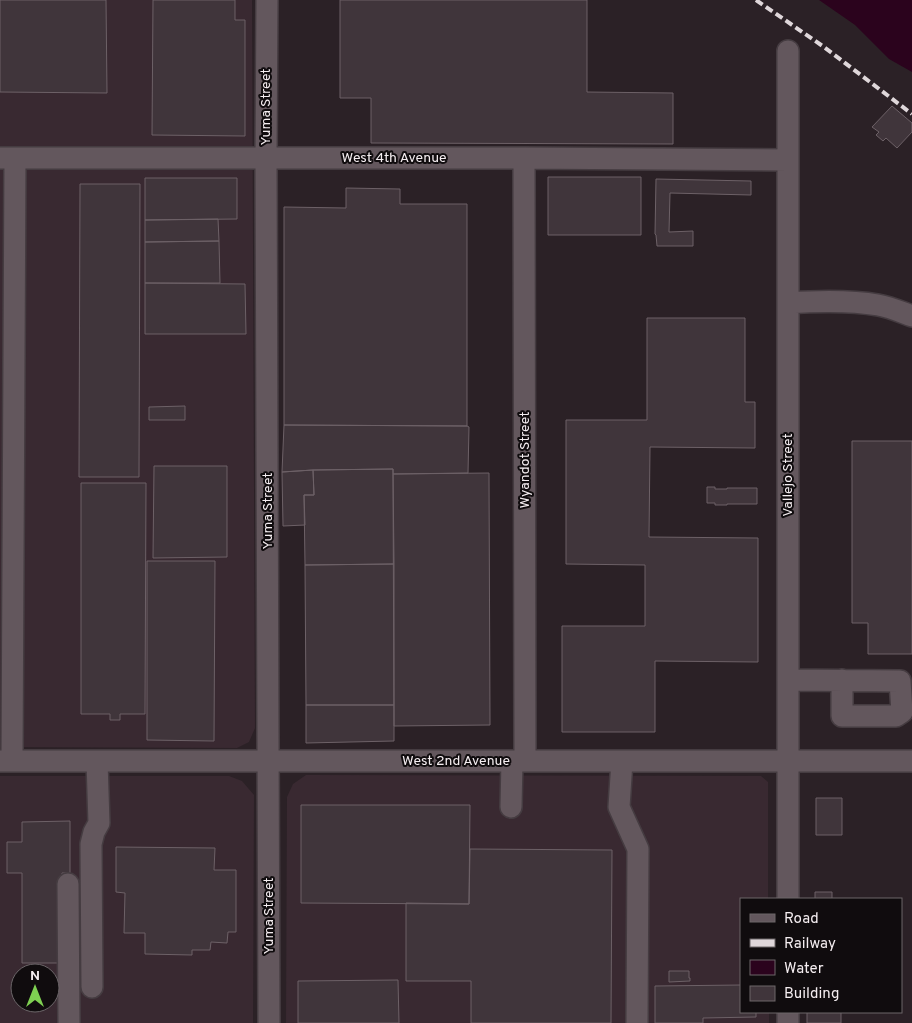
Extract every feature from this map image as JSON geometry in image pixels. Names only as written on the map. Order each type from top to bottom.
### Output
[{"type":"street","name":"Yuma Street","points":[[267,0],[269,1023]]},
{"type":"street","name":"Vallejo Street","points":[[788,51],[788,898]]},
{"type":"street","name":"West 4th Avenue","points":[[8,158],[788,160]]},
{"type":"street","points":[[6,761],[8,158]]},
{"type":"street","name":"Wyandot Street","points":[[511,807],[519,761],[524,158]]},
{"type":"street","points":[[788,303],[817,301],[866,303],[912,316]]},
{"type":"street","points":[[788,680],[842,680]]},
{"type":"street","name":"West 2nd Avenue","points":[[6,761],[912,761]]},
{"type":"street","points":[[92,987],[91,844],[99,823],[97,761]]},
{"type":"street","points":[[622,761],[619,807],[638,849],[637,1023]]},
{"type":"street","points":[[68,884],[69,1023]]},
{"type":"shaded area","points":[[0,0],[252,0],[255,728],[249,742],[237,748],[0,747]]},
{"type":"shaded area","points":[[306,775],[761,776],[768,782],[768,898],[740,898],[740,1013],[769,1013],[769,1023],[286,1023],[287,797],[293,784]]},
{"type":"shaded area","points":[[0,776],[229,776],[242,781],[254,795],[253,1023],[0,1023]]},
{"type":"water","points":[[819,0],[912,0],[912,72],[889,59],[855,25]]},
{"type":"building","points":[[0,0],[106,0],[107,93],[0,92]]},
{"type":"building","points":[[153,0],[235,0],[235,20],[245,20],[245,136],[152,135]]},
{"type":"building","points":[[340,0],[587,0],[587,92],[673,93],[673,144],[371,143],[371,98],[340,98]]},
{"type":"building","points":[[892,106],[912,123],[912,132],[897,148],[886,138],[883,141],[876,135],[879,132],[872,127]]},
{"type":"building","points":[[548,177],[641,177],[641,235],[548,235]]},
{"type":"building","points":[[145,178],[237,178],[237,219],[145,220]]},
{"type":"building","points":[[656,179],[751,181],[751,195],[670,193],[669,232],[693,231],[693,246],[657,246],[655,234]]},
{"type":"building","points":[[80,184],[140,184],[139,477],[79,477]]},
{"type":"building","points":[[346,188],[400,189],[400,204],[467,204],[467,426],[284,425],[284,207],[346,208]]},
{"type":"building","points":[[218,219],[219,241],[145,242],[145,220]]},
{"type":"building","points":[[219,241],[220,283],[145,283],[145,242]]},
{"type":"building","points":[[145,283],[245,284],[246,334],[145,334]]},
{"type":"building","points":[[647,318],[745,318],[745,402],[755,402],[755,448],[650,447],[649,537],[758,538],[758,662],[655,661],[655,732],[562,732],[562,626],[645,626],[645,565],[566,564],[566,420],[647,420]]},
{"type":"building","points":[[185,406],[185,420],[149,420],[149,407]]},
{"type":"building","points":[[284,425],[467,426],[469,427],[468,473],[393,474],[393,469],[282,472]]},
{"type":"building","points":[[852,441],[912,441],[912,654],[868,654],[868,623],[852,623]]},
{"type":"building","points":[[154,466],[227,466],[227,557],[153,558]]},
{"type":"building","points":[[393,469],[394,564],[305,565],[304,495],[314,495],[313,470]]},
{"type":"building","points":[[313,470],[314,495],[304,495],[305,525],[283,526],[282,472]]},
{"type":"building","points":[[489,473],[490,725],[394,726],[393,474]]},
{"type":"building","points":[[81,483],[146,483],[145,714],[120,714],[120,720],[110,720],[110,714],[81,714]]},
{"type":"building","points":[[707,487],[715,487],[715,489],[757,488],[757,504],[715,505],[715,503],[707,503]]},
{"type":"building","points":[[147,561],[215,561],[214,741],[147,740]]},
{"type":"building","points":[[394,564],[394,705],[306,705],[305,565]]},
{"type":"building","points":[[306,705],[394,705],[394,741],[306,743]]},
{"type":"building","points":[[816,798],[842,798],[842,835],[816,835]]},
{"type":"building","points":[[301,805],[470,805],[469,904],[301,903]]},
{"type":"building","points":[[70,821],[70,873],[62,873],[62,963],[22,963],[22,873],[7,873],[7,842],[22,842],[22,822]]},
{"type":"building","points":[[116,847],[215,848],[214,870],[236,870],[236,932],[228,932],[227,943],[211,942],[210,950],[192,950],[192,955],[145,954],[145,933],[124,933],[125,893],[116,892]]},
{"type":"building","points":[[470,849],[612,850],[611,1023],[471,1023],[471,981],[406,981],[406,903],[469,904]]},
{"type":"building","points":[[815,892],[832,892],[832,898],[815,898]]},
{"type":"building","points":[[669,971],[689,971],[690,981],[669,982]]},
{"type":"building","points":[[398,980],[399,1023],[298,1023],[298,981]]},
{"type":"building","points":[[740,985],[740,1013],[756,1013],[756,1017],[703,1018],[703,1023],[655,1023],[655,986]]},
{"type":"building","points":[[807,1013],[841,1013],[841,1023],[807,1023]]},
{"type":"railway","points":[[756,0],[824,47],[912,114]]}]
